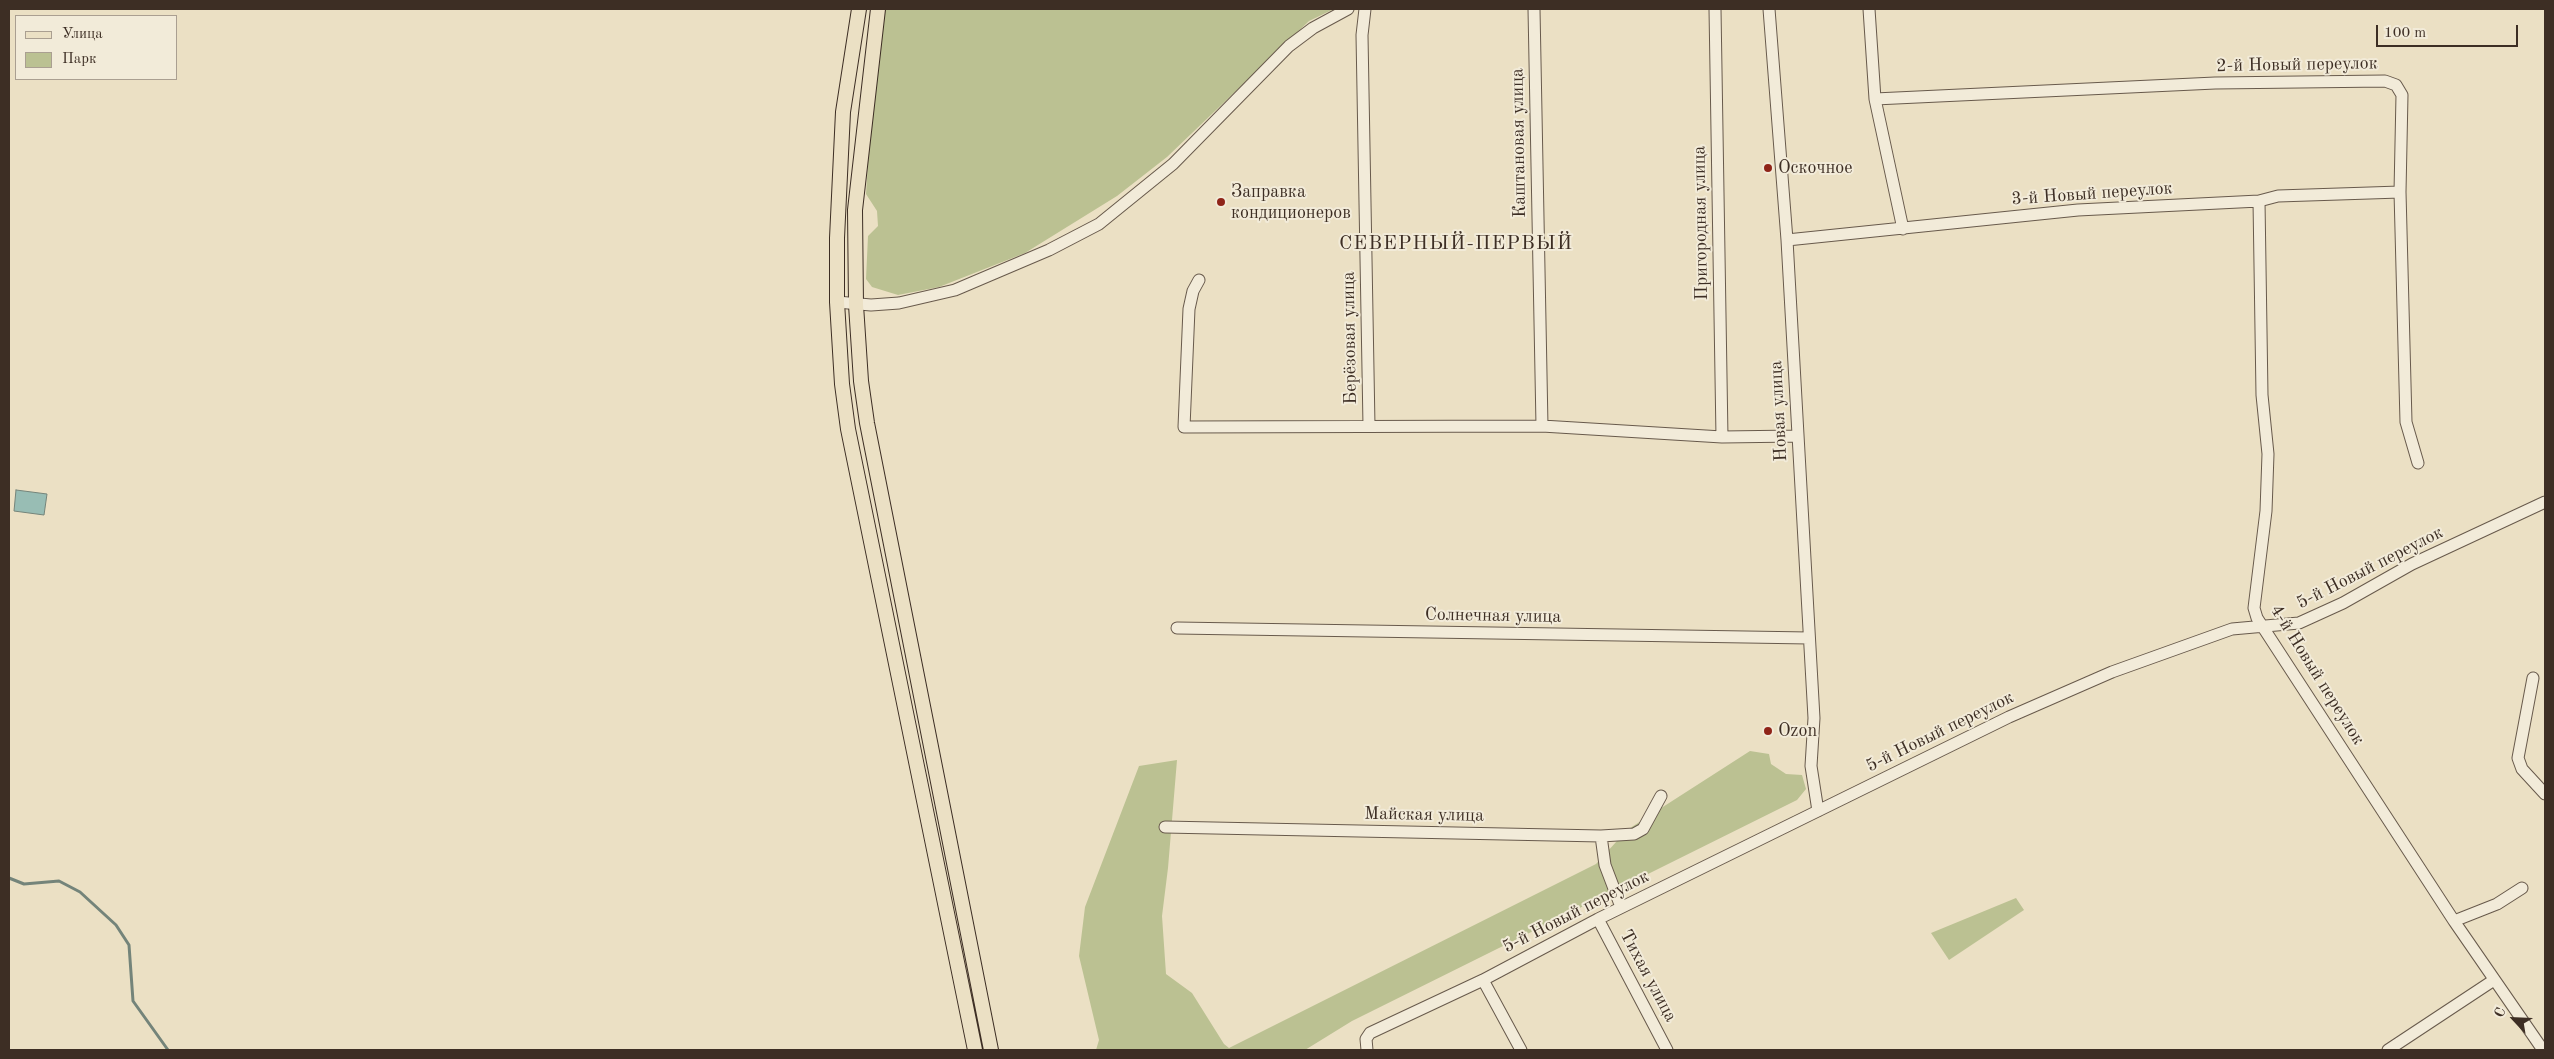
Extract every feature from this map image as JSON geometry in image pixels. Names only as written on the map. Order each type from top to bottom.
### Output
[{"type":"main road","points":[[860,9],[843,112],[837,238],[837,302],[842,384],[848,429],[975,1050]]},
{"type":"main road","points":[[878,9],[855,210],[856,304],[861,381],[867,423],[991,1050]]},
{"type":"street","points":[[837,302],[856,304],[910,302],[954,290],[1049,250],[1099,224],[1173,164],[1289,46],[1313,28],[1348,9]]},
{"type":"street","name":"Берёзовая улица","points":[[1365,9],[1362,36],[1369,426]]},
{"type":"street","name":"Каштановая улица","points":[[1534,9],[1542,426]]},
{"type":"street","name":"Пригородная улица","points":[[1715,9],[1722,437]]},
{"type":"street","name":"Новая улица","points":[[1769,9],[1787,240],[1814,718],[1811,766],[1818,811]]},
{"type":"street","points":[[1869,9],[1875,99],[1903,228]]},
{"type":"street","name":"2-й Новый переулок","points":[[1875,99],[2215,83],[2391,82],[2400,89],[2402,95],[2400,192],[2406,422],[2418,463]]},
{"type":"street","name":"3-й Новый переулок","points":[[1787,240],[2078,210],[2259,201],[2278,196],[2400,192]]},
{"type":"street","name":"4-й Новый переулок","points":[[2259,201],[2262,395],[2268,454],[2266,511],[2254,608],[2257,618],[2454,921],[2494,980],[2542,1044]]},
{"type":"street","points":[[1199,280],[1193,291],[1189,309],[1184,427],[1542,426],[1722,437],[1797,436]]},
{"type":"street","name":"5-й Новый переулок","points":[[1366,1045],[1370,1034],[1483,980],[1621,907],[2009,717],[2112,672],[2232,629],[2300,624],[2412,564],[2545,502]]},
{"type":"street","name":"Солнечная улица","points":[[1177,628],[1809,638]]},
{"type":"street","points":[[2533,678],[2518,758],[2522,769],[2545,794]]},
{"type":"street","name":"Майская улица","points":[[1165,827],[1601,836],[1634,834],[1643,829],[1661,796]]},
{"type":"street","points":[[1601,836],[1605,866],[1621,907]]},
{"type":"street","points":[[2454,921],[2497,904],[2522,888]]},
{"type":"street","name":"Тихая улица","points":[[1598,919],[1667,1050]]},
{"type":"street","points":[[1483,980],[1521,1050]]},
{"type":"street","points":[[2388,1050],[2494,980]]},
{"type":"green space","points":[[883,9],[1334,9],[1309,21],[1167,157],[1117,196],[1025,253],[939,287],[898,295],[872,287],[866,279],[868,236],[878,226],[877,211],[866,194],[872,100]]},
{"type":"green space","points":[[1750,751],[1769,754],[1771,764],[1786,774],[1802,775],[1806,789],[1797,800],[1352,1021],[1305,1050],[1096,1050],[1099,1040],[1079,956],[1085,907],[1139,766],[1177,760],[1162,916],[1166,974],[1192,993],[1224,1044],[1229,1048],[1596,864],[1627,830]]},
{"type":"green space","points":[[2016,898],[2024,910],[1949,960],[1931,933]]},
{"type":"water","points":[[16,490],[47,494],[44,515],[14,511]]},
{"type":"waterway","points":[[9,878],[24,884],[59,881],[80,892],[116,925],[129,945],[133,1001],[168,1050]]},
{"type":"place","name":"Оскочное","points":[[1768,168]]},
{"type":"place","name":"Заправка кондиционеров","points":[[1221,202]]},
{"type":"place","name":"Ozon","points":[[1768,731]]},
{"type":"district","name":"СЕВЕРНЫЙ-ПЕРВЫЙ","points":[[1456,244]]}]
